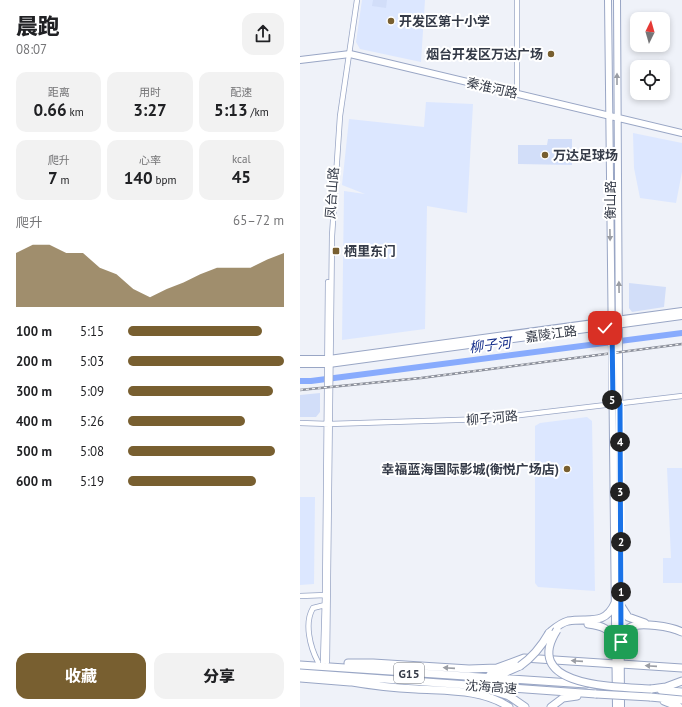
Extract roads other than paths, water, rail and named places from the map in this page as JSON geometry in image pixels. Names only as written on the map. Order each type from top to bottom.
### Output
[{"type":"highway","points":[[458,676],[493,675],[504,673],[520,666],[532,658],[541,648],[549,633],[557,626],[566,622],[597,620],[605,617],[618,604],[628,617],[637,621],[668,625],[682,631]]},
{"type":"highway","points":[[596,685],[561,674],[556,668],[550,655],[549,647],[557,630],[573,624],[598,625],[609,630],[618,642],[628,629],[635,626],[672,628],[682,631]]},
{"type":"highway","points":[[300,660],[469,669],[497,668],[524,658],[682,668]]},
{"type":"highway","points":[[348,663],[432,674]]},
{"type":"highway","name":"沈海高速","points":[[300,665],[596,685],[650,693],[682,700]]},
{"type":"highway","name":"沈海高速","points":[[300,673],[596,694],[682,692]]},
{"type":"highway","points":[[300,678],[346,681],[432,682]]},
{"type":"highway","points":[[346,681],[375,686],[480,694],[497,699],[509,707]]},
{"type":"highway","points":[[650,693],[682,681]]},
{"type":"highway","points":[[456,684],[502,693],[525,707]]},
{"type":"highway","points":[[650,693],[679,707]]},
{"type":"highway","points":[[551,707],[563,698],[596,694]]},
{"type":"main road","name":"衡山路","points":[[608,0],[612,350],[618,604]]},
{"type":"main road","name":"衡山路","points":[[617,0],[620,404]]},
{"type":"main road","name":"秦淮河路","points":[[300,57],[348,52],[517,90],[609,114]]},
{"type":"main road","name":"秦淮河路","points":[[300,60],[348,52],[609,114],[682,129]]},
{"type":"main road","name":"秦淮河路","points":[[617,115],[682,133]]},
{"type":"main road","name":"嘉陵江路","points":[[619,326],[682,312]]},
{"type":"main road","name":"嘉陵江路","points":[[300,364],[327,364],[612,327],[682,316]]},
{"type":"main road","name":"嘉陵江路","points":[[300,359],[327,364]]},
{"type":"main road","points":[[616,707],[618,664],[620,404]]},
{"type":"main road","points":[[618,664],[621,707]]},
{"type":"street","name":"凤台山路","points":[[327,594],[327,364],[334,200],[340,116],[354,0]]},
{"type":"street","name":"凤台山路","points":[[348,52],[357,0]]},
{"type":"street","points":[[517,0],[517,90]]},
{"type":"street","name":"柳子河路","points":[[300,423],[327,424],[487,419],[682,396]]},
{"type":"street","points":[[300,596],[327,594]]},
{"type":"street","points":[[323,662],[325,605],[327,594]]},
{"type":"street","points":[[323,662],[327,594]]},
{"type":"street","points":[[323,662],[312,650],[309,635],[311,613],[313,608],[325,605]]},
{"type":"waterway","name":"柳子河","points":[[300,381],[311,381],[682,333]]},
{"type":"railway","points":[[300,390],[421,378],[682,344]]},
{"type":"place","name":"开发区第十小学","points":[[391,21]]},
{"type":"place","name":"烟台开发区万达广场","points":[[551,54]]},
{"type":"place","name":"万达足球场","points":[[545,155]]},
{"type":"place","name":"栖里东门","points":[[336,251]]},
{"type":"place","name":"幸福蓝海国际影城(衡悦广场店)","points":[[567,469]]}]
